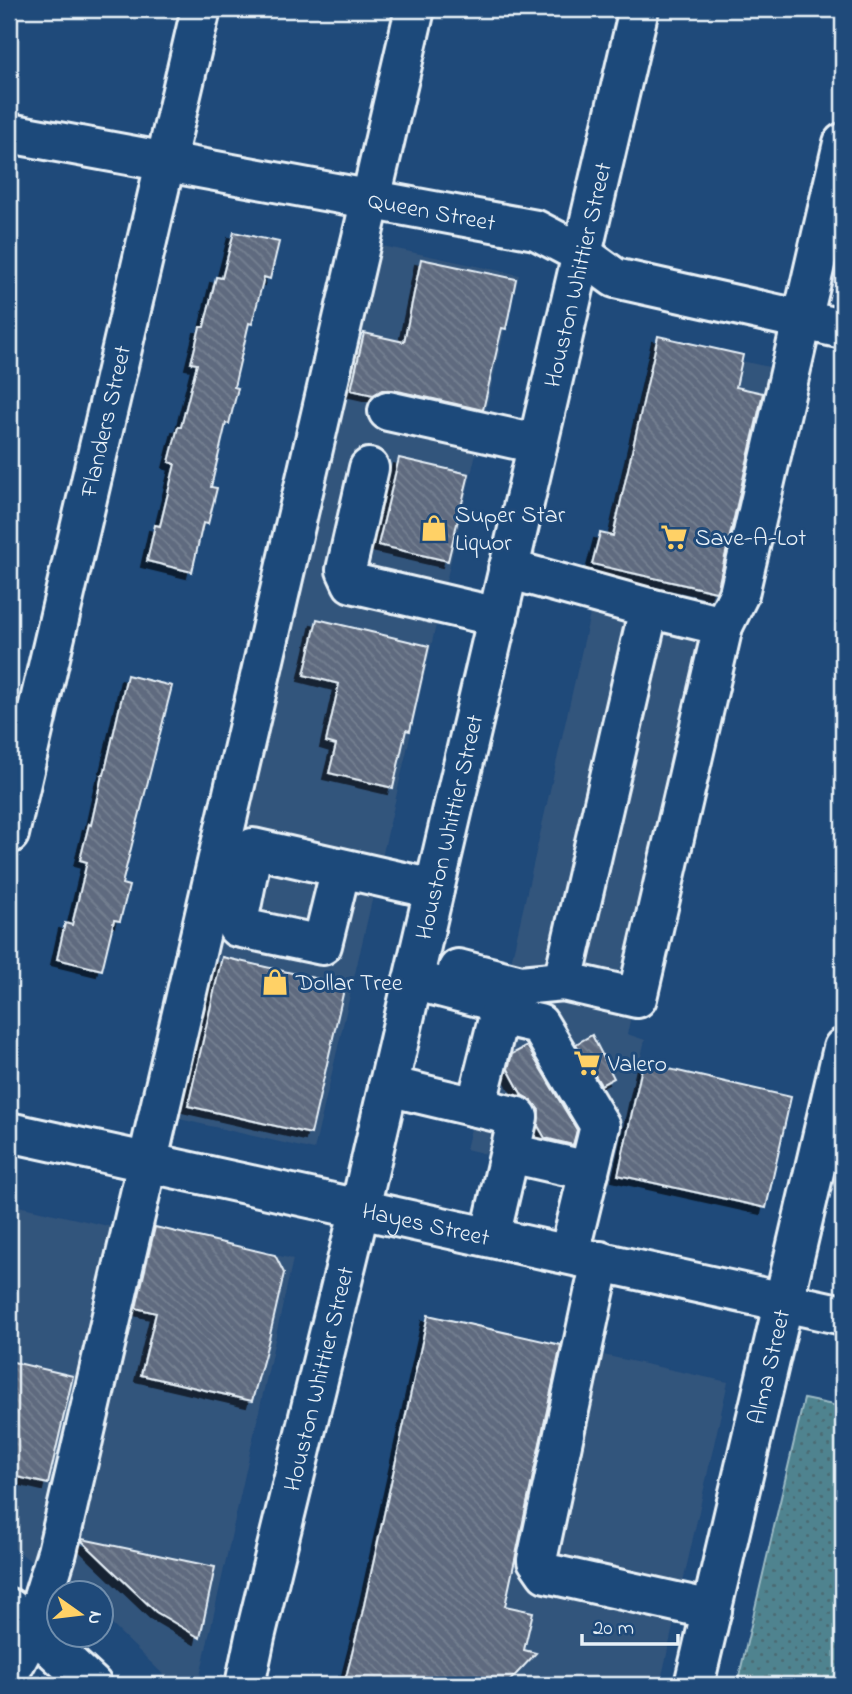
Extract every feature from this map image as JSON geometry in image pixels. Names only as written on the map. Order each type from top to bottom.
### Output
[{"type":"street","name":"Flanders Street","points":[[9,834],[201,9]]},
{"type":"street","points":[[9,1674],[21,1619],[57,1552],[148,1162],[238,845],[372,200],[415,9]]},
{"type":"street","name":"Houston Whittier Street","points":[[245,1685],[360,1208],[639,9]]},
{"type":"street","name":"Queen Street","points":[[9,133],[536,229],[582,254],[615,278],[843,329]]},
{"type":"street","points":[[415,969],[521,985],[563,981],[637,998],[723,626],[738,594],[843,143]]},
{"type":"street","points":[[388,411],[537,444]]},
{"type":"street","points":[[369,468],[346,570],[352,583],[498,617]]},
{"type":"street","points":[[509,569],[723,626]]},
{"type":"street","points":[[563,981],[649,608]]},
{"type":"street","points":[[238,845],[434,889]]},
{"type":"street","points":[[238,845],[237,927],[322,945],[341,867]]},
{"type":"street","points":[[415,969],[490,999],[499,1015],[477,1107]]},
{"type":"street","points":[[499,1015],[540,1024],[600,1126],[589,1171],[585,1258],[537,1560],[546,1573],[712,1610]]},
{"type":"street","name":"Alma Street","points":[[694,1685],[784,1302],[838,1095],[843,1048]]},
{"type":"street","points":[[388,1086],[518,1118],[490,1237]]},
{"type":"street","name":"Hayes Street","points":[[9,1132],[843,1315]]},
{"type":"street","points":[[510,1153],[589,1171]]},
{"type":"street","points":[[21,1619],[92,1685]]},
{"type":"shaded area","points":[[373,244],[519,275],[314,1150],[171,1117]]},
{"type":"shaded area","points":[[652,341],[778,369],[627,1034],[645,1040],[610,1184],[466,1149]]},
{"type":"shaded area","points":[[9,1204],[117,1228],[33,1563],[9,1544]]},
{"type":"shaded area","points":[[144,1226],[293,1259],[198,1685],[174,1685],[116,1629],[116,1578],[66,1578]]},
{"type":"shaded area","points":[[431,1318],[728,1382],[660,1685],[340,1685]]},
{"type":"green space","points":[[804,1399],[843,1407],[843,1685],[737,1685]]},
{"type":"building","points":[[234,232],[279,242],[270,279],[264,277],[252,324],[249,323],[234,387],[238,388],[229,424],[226,423],[211,487],[217,488],[208,524],[203,523],[192,572],[147,561],[155,525],[160,526],[175,464],[169,462],[197,364],[191,363],[200,327],[204,327],[216,277],[222,278]]},
{"type":"building","points":[[421,259],[516,279],[506,329],[502,328],[483,410],[393,390],[382,390],[373,395],[351,390],[364,333],[404,342]]},
{"type":"building","points":[[658,336],[743,355],[736,387],[763,393],[716,592],[592,564],[600,533],[613,536]]},
{"type":"building","points":[[399,458],[469,474],[448,561],[378,545]]},
{"type":"building","points":[[317,619],[429,646],[410,731],[406,730],[393,788],[329,773],[336,745],[326,742],[339,684],[304,675]]},
{"type":"building","points":[[127,675],[172,686],[122,884],[129,886],[120,921],[114,920],[102,970],[57,959],[65,923],[72,925],[87,862],[80,860],[104,775]]},
{"type":"building","points":[[222,957],[345,985],[311,1134],[188,1106]]},
{"type":"building","points":[[592,1035],[614,1078],[601,1085],[576,1044]]},
{"type":"building","points":[[527,1046],[577,1130],[573,1145],[545,1138],[538,1126],[539,1110],[532,1101],[522,1095],[508,1069],[512,1054]]},
{"type":"building","points":[[643,1063],[791,1097],[766,1208],[618,1175]]},
{"type":"building","points":[[155,1227],[275,1255],[284,1273],[252,1401],[141,1375],[156,1313],[136,1308]]},
{"type":"building","points":[[428,1315],[561,1345],[505,1606],[533,1612],[524,1650],[536,1653],[506,1685],[344,1685],[362,1614]]},
{"type":"building","points":[[9,1361],[73,1376],[48,1484],[9,1475]]},
{"type":"building","points":[[82,1539],[215,1567],[200,1638],[156,1612]]},
{"type":"place","name":"Super Star Liquor","points":[[434,528]]},
{"type":"place","name":"Save-A-Lot","points":[[674,537]]},
{"type":"place","name":"Dollar Tree","points":[[275,982]]},
{"type":"place","name":"Valero","points":[[587,1063]]}]
